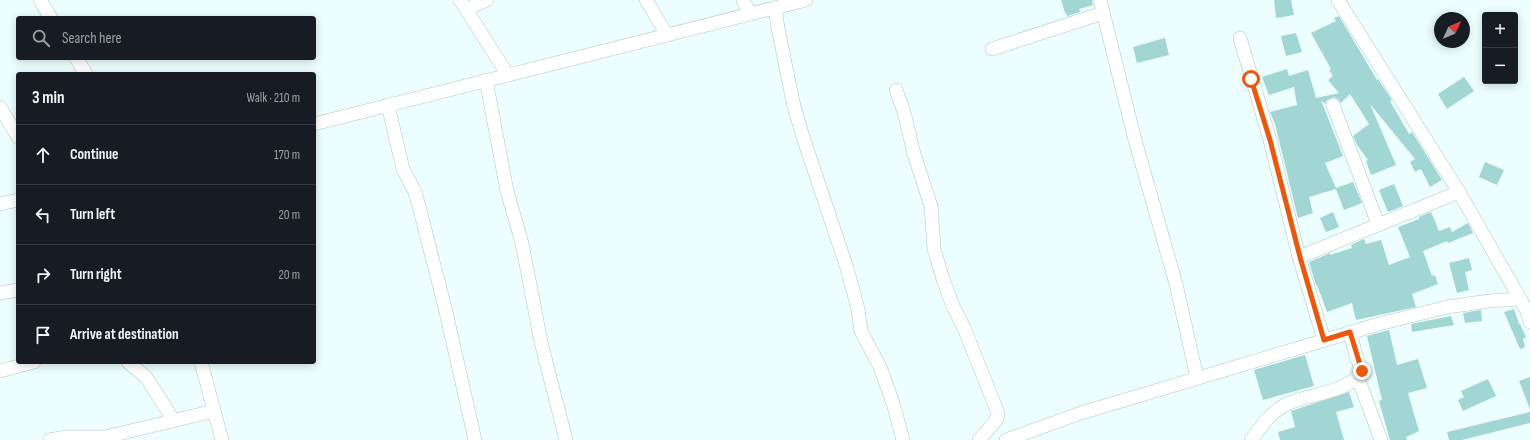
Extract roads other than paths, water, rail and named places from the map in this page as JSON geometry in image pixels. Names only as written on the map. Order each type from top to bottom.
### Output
[{"type":"street","points":[[40,0],[50,16]]},
{"type":"street","points":[[487,0],[463,4],[508,74]]},
{"type":"street","points":[[646,0],[667,35]]},
{"type":"street","points":[[742,0],[750,14]]},
{"type":"street","points":[[316,123],[806,0]]},
{"type":"street","points":[[1338,0],[1459,192],[1529,314]]},
{"type":"street","points":[[992,49],[1102,6],[1135,140],[1176,284],[1197,378]]},
{"type":"street","points":[[775,8],[779,36],[793,102],[802,134],[847,268],[858,310],[860,327],[880,367],[893,403],[903,440]]},
{"type":"street","points":[[1240,38],[1270,140],[1300,257],[1324,340]]},
{"type":"street","points":[[77,60],[85,72]]},
{"type":"street","points":[[486,80],[507,191],[522,243],[541,342],[566,440]]},
{"type":"street","points":[[896,90],[904,112],[914,154],[930,206],[934,248],[943,279],[999,415],[979,440]]},
{"type":"street","points":[[388,105],[403,169],[415,192],[420,210],[446,312],[475,440]]},
{"type":"street","points":[[1333,105],[1378,224]]},
{"type":"street","points":[[0,107],[16,134]]},
{"type":"street","points":[[1300,257],[1459,192]]},
{"type":"street","points":[[0,204],[16,200]]},
{"type":"street","points":[[0,294],[16,290]]},
{"type":"street","points":[[1006,440],[1080,412],[1350,332],[1447,307],[1489,301],[1520,299]]},
{"type":"street","points":[[1251,440],[1262,424],[1285,404],[1344,386],[1358,378],[1362,371],[1350,332]]},
{"type":"street","points":[[0,371],[26,364]]},
{"type":"street","points":[[130,364],[146,377],[174,421]]},
{"type":"street","points":[[202,364],[222,440]]},
{"type":"street","points":[[1358,378],[1381,440]]},
{"type":"street","points":[[50,440],[66,437],[105,437],[214,411]]}]
